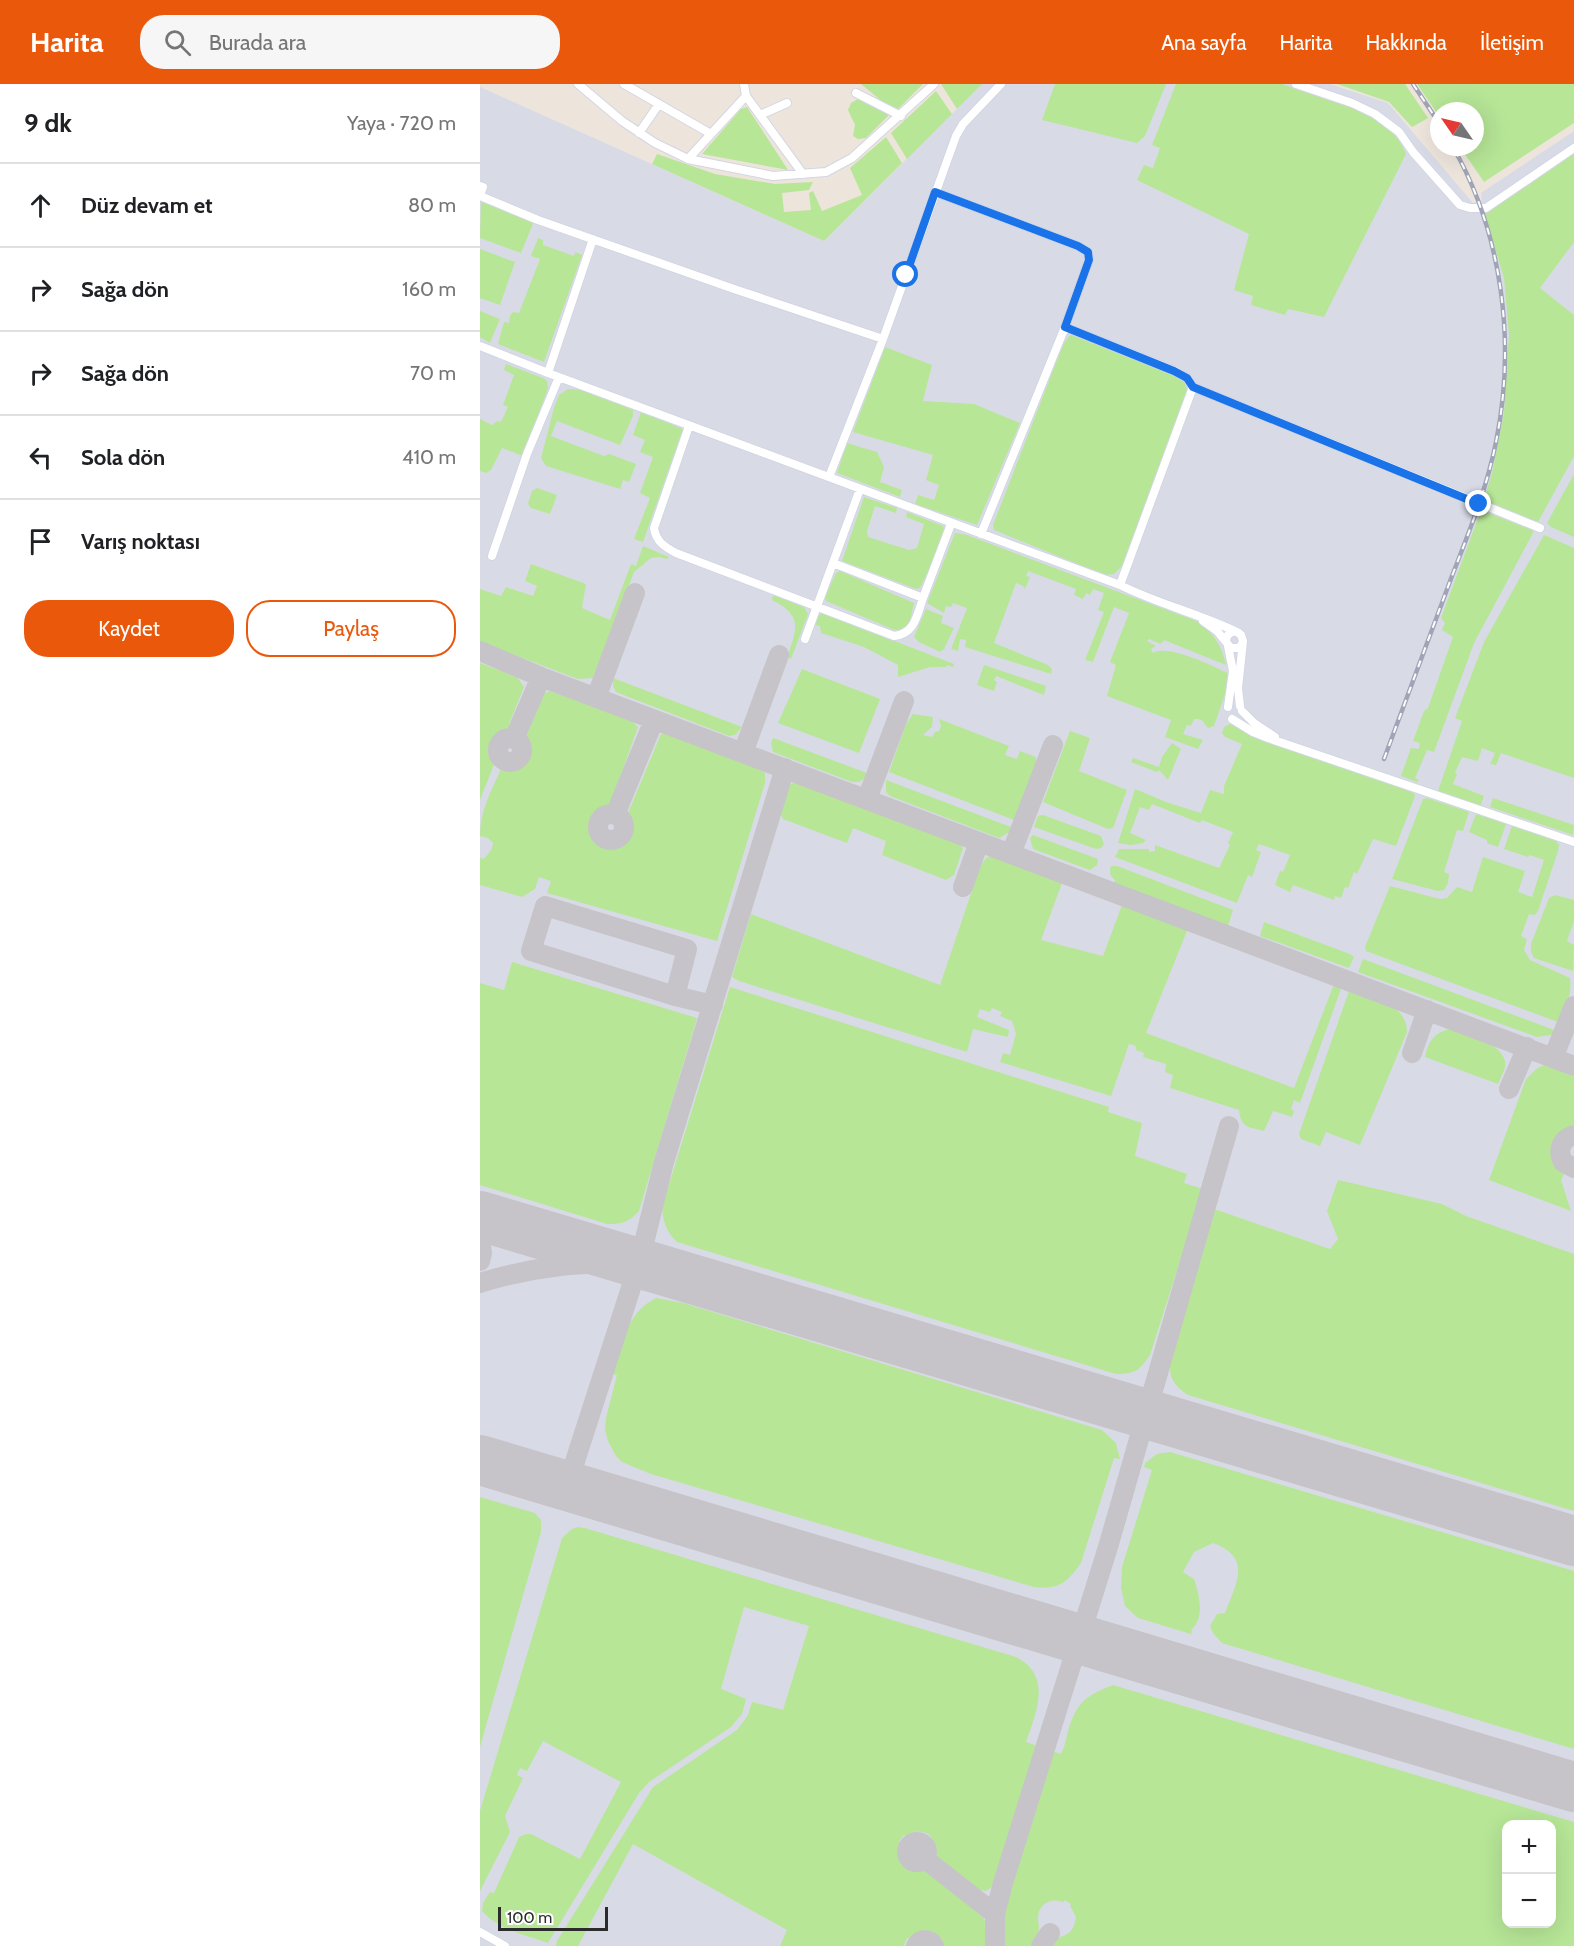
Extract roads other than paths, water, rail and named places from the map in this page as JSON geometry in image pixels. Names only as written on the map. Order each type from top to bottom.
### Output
[{"type":"street","points":[[578,84],[622,121],[654,143],[688,159],[772,176],[826,172],[852,158],[934,84]]},
{"type":"street","points":[[624,84],[711,134]]},
{"type":"street","points":[[744,84],[746,96],[803,174]]},
{"type":"street","points":[[829,477],[883,339],[956,136],[963,124],[1000,84]]},
{"type":"street","points":[[1296,84],[1375,114],[1399,132],[1413,152],[1460,205],[1470,208],[1486,208],[1574,148]]},
{"type":"street","points":[[856,93],[901,116]]},
{"type":"street","points":[[688,159],[746,96]]},
{"type":"street","points":[[760,115],[788,103]]},
{"type":"street","points":[[639,133],[659,104]]},
{"type":"street","points":[[480,186],[483,188],[480,195],[538,220],[883,339]]},
{"type":"street","points":[[935,192],[1078,246],[1088,252],[1089,260],[1065,327],[981,534]]},
{"type":"street","points":[[548,374],[593,239]]},
{"type":"street","points":[[1065,327],[1174,371],[1187,378],[1193,387],[1540,528]]},
{"type":"street","points":[[480,346],[548,374],[1120,585],[1192,615],[1217,622],[1239,633],[1243,638],[1238,688],[1241,709],[1239,718],[1232,719]]},
{"type":"street","points":[[492,556],[527,454],[558,377]]},
{"type":"street","points":[[1120,585],[1193,387]]},
{"type":"street","points":[[689,426],[654,528],[655,537],[662,545],[676,553],[816,607],[894,636],[904,635],[910,631],[924,598],[951,524]]},
{"type":"street","points":[[805,639],[860,489]]},
{"type":"street","points":[[833,563],[924,598]]},
{"type":"street","points":[[1192,615],[1217,631],[1227,644],[1236,649],[1242,644]]},
{"type":"street","points":[[1239,633],[1231,632],[1227,636],[1233,671],[1227,714],[1232,719],[1253,732],[1574,842]]},
{"type":"street","points":[[1228,707],[1235,704],[1254,723],[1286,743]]},
{"type":"street","points":[[480,1932],[505,1946]]},
{"type":"railway","points":[[1413,84],[1430,110]]},
{"type":"railway","points":[[1384,759],[1483,493],[1496,442],[1502,405],[1505,367],[1501,291],[1484,216],[1458,156]]}]
